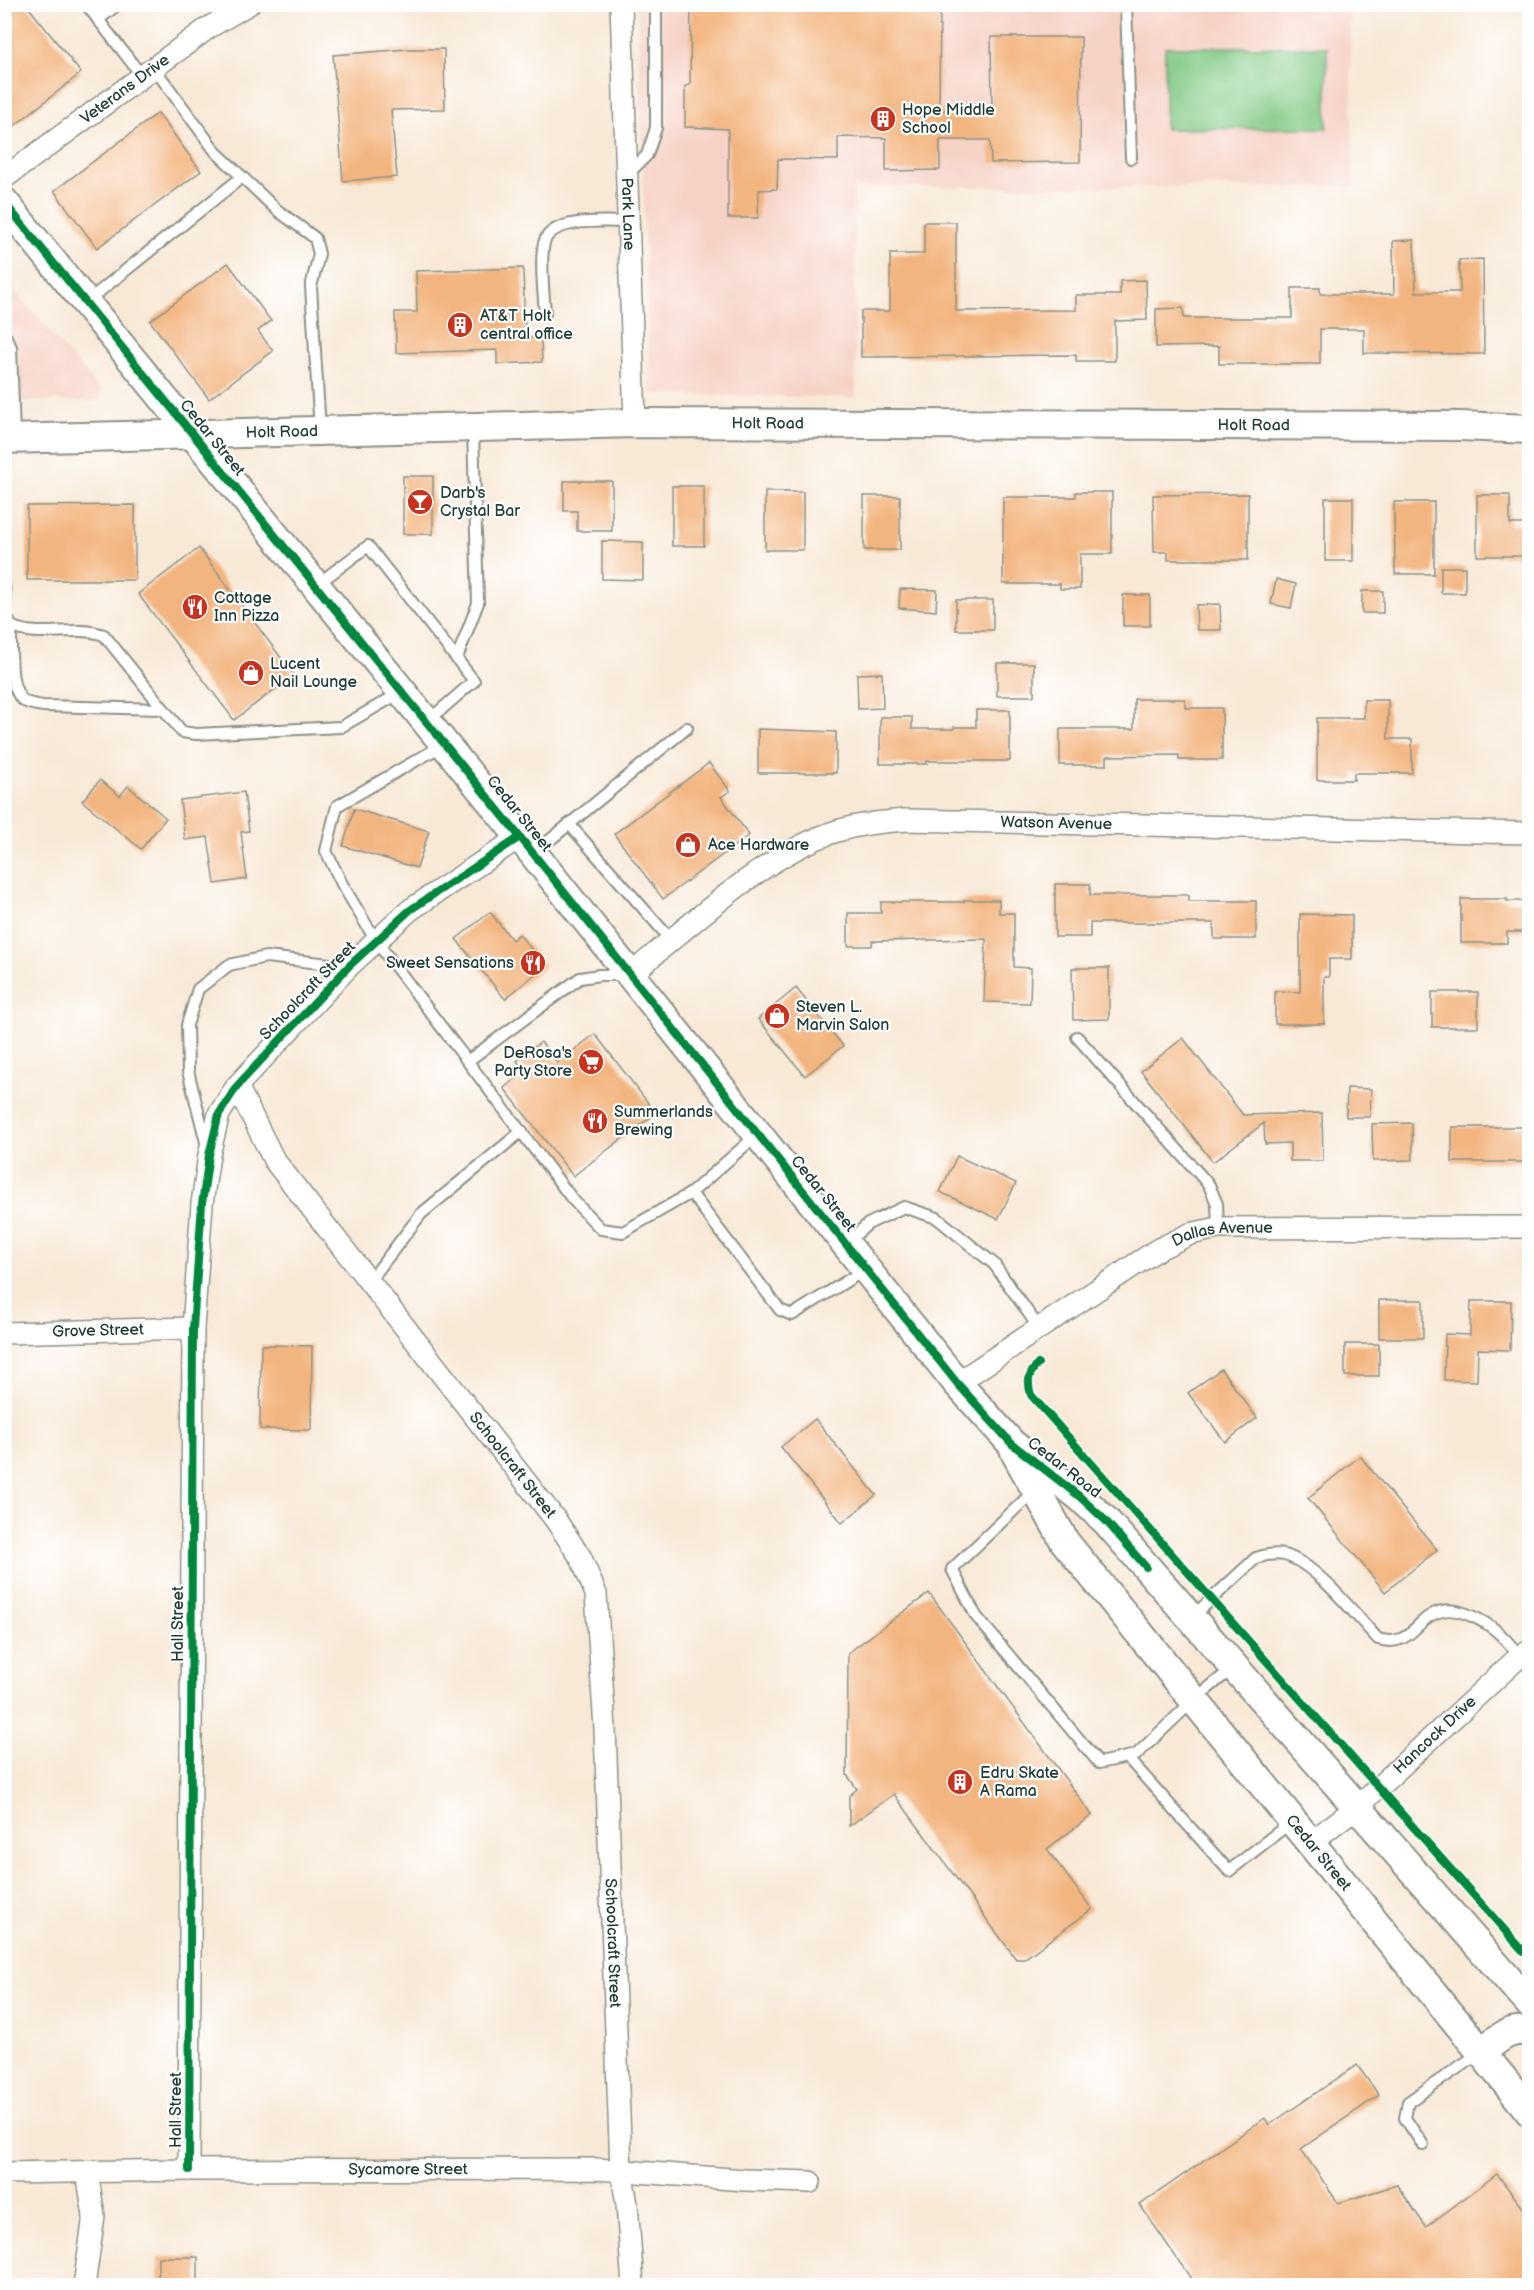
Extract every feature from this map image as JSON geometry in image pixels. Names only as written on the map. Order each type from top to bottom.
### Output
[{"type":"main road","name":"Cedar Street","points":[[4,202],[191,435],[527,845],[957,1383],[1011,1444]]},
{"type":"main road","name":"Holt Road","points":[[9,439],[635,423],[1449,426],[1530,429]]},
{"type":"main road","name":"Cedar Road","points":[[1011,1444],[1044,1483],[1065,1542],[1109,1594]]},
{"type":"main road","name":"Cedar Road","points":[[1044,1483],[1079,1496],[1106,1521],[1191,1618]]},
{"type":"main road","name":"Cedar Street","points":[[1109,1594],[1530,2112]]},
{"type":"main road","points":[[1191,1618],[1530,2004]]},
{"type":"main road","points":[[1481,2052],[1508,2032],[1521,2029],[1530,2032]]},
{"type":"street","name":"Veterans Drive","points":[[4,178],[208,28],[249,4]]},
{"type":"street","name":"Park Lane","points":[[621,4],[635,423]]},
{"type":"street","name":"Watson Avenue","points":[[630,975],[767,866],[835,832],[867,824],[905,820],[1530,833]]},
{"type":"street","name":"Schoolcraft Street","points":[[527,845],[410,910],[349,966],[237,1086],[274,1160],[555,1519],[581,1558],[596,1594],[605,1729],[621,2170],[627,2204],[633,2286]]},
{"type":"street","name":"Hall Street","points":[[189,2170],[193,1328],[201,1203],[209,1155],[219,1114],[237,1086]]},
{"type":"street","name":"Dallas Avenue","points":[[957,1383],[1157,1250],[1190,1233],[1218,1228],[1530,1227]]},
{"type":"street","name":"Grove Street","points":[[4,1333],[193,1328]]},
{"type":"street","name":"Hancock Drive","points":[[1311,1842],[1357,1807],[1525,1653]]},
{"type":"street","name":"Sycamore Street","points":[[4,2173],[597,2169],[745,2180],[810,2182]]},
{"type":"street","points":[[84,2286],[94,2216],[87,2172]]},
{"type":"lane","points":[[86,4],[216,152],[277,210],[315,238],[319,254],[311,287],[320,431]]},
{"type":"lane","points":[[98,20],[118,4]]},
{"type":"lane","points":[[627,175],[647,154],[656,128],[656,4]]},
{"type":"lane","points":[[1126,4],[1131,159]]},
{"type":"lane","points":[[85,303],[242,177]]},
{"type":"lane","points":[[545,314],[543,249],[546,237],[560,227],[575,223],[628,222]]},
{"type":"lane","points":[[4,334],[11,347],[9,439]]},
{"type":"lane","points":[[457,658],[478,603],[473,427]]},
{"type":"lane","points":[[315,586],[368,546],[474,681],[426,722]]},
{"type":"lane","points":[[4,585],[6,616],[11,626],[13,677],[16,691],[25,702],[43,706],[162,710]]},
{"type":"lane","points":[[11,626],[23,632],[90,630],[104,635],[182,732],[196,734],[341,727],[402,692]]},
{"type":"lane","points":[[527,845],[569,824],[687,728]]},
{"type":"lane","points":[[444,744],[337,806],[326,851],[342,884],[376,941],[469,1060],[573,1200],[602,1229],[623,1232],[691,1193],[758,1134]]},
{"type":"lane","points":[[569,824],[672,941]]},
{"type":"lane","points":[[209,1155],[188,1071],[187,1025],[198,989],[229,965],[266,957],[349,966]]},
{"type":"lane","points":[[469,1060],[580,978],[630,975]]},
{"type":"lane","points":[[1077,1037],[1209,1185],[1217,1204],[1218,1228]]},
{"type":"lane","points":[[369,1282],[421,1214],[522,1131]]},
{"type":"lane","points":[[691,1193],[780,1310],[792,1315],[866,1268]]},
{"type":"lane","points":[[846,1243],[868,1224],[904,1208],[937,1218],[994,1263],[1039,1328]]},
{"type":"lane","points":[[1044,1483],[952,1569],[976,1616],[1099,1763],[1136,1755],[1195,1699],[1234,1667]]},
{"type":"lane","points":[[1191,1618],[1256,1558],[1268,1554],[1283,1555],[1297,1560],[1320,1578],[1378,1639],[1389,1642],[1400,1641],[1442,1611],[1459,1612],[1492,1627],[1525,1653]]},
{"type":"lane","points":[[1127,1757],[1229,1871],[1293,1820]]},
{"type":"lane","points":[[1423,2145],[1405,2118],[1408,2102],[1481,2052]]},
{"type":"shaded area","points":[[637,5],[1349,5],[1354,187],[854,187],[856,398],[650,394]]},
{"type":"shaded area","points":[[4,279],[101,391],[99,401],[5,401]]},
{"type":"green space","points":[[1165,47],[1327,47],[1327,128],[1165,129]]},
{"type":"building","points":[[4,4],[26,4],[81,73],[4,134]]},
{"type":"building","name":"Hope Middle School","points":[[691,4],[940,4],[939,110],[992,110],[991,37],[1081,37],[1080,162],[991,163],[990,140],[940,140],[940,170],[886,171],[886,138],[838,137],[838,160],[778,159],[777,189],[759,190],[758,218],[728,218],[728,129],[685,127],[685,86],[690,85]]},
{"type":"building","points":[[408,49],[444,49],[445,109],[391,110],[397,177],[343,181],[333,55]]},
{"type":"building","points":[[158,113],[201,171],[97,248],[54,191]]},
{"type":"building","points":[[924,222],[956,222],[956,311],[1076,310],[1076,295],[1120,295],[1120,281],[1146,280],[1147,320],[1115,321],[1115,361],[1076,361],[1076,355],[861,357],[861,311],[890,311],[890,254],[924,254]]},
{"type":"building","points":[[1414,240],[1416,292],[1460,292],[1459,260],[1483,259],[1484,354],[1364,353],[1364,329],[1320,329],[1320,364],[1219,364],[1219,346],[1156,347],[1156,309],[1183,308],[1184,318],[1292,318],[1292,288],[1320,288],[1320,294],[1394,294],[1393,241]]},
{"type":"building","points":[[228,263],[271,321],[258,331],[273,351],[209,399],[150,321]]},
{"type":"building","name":"AT&T Holt central office","points":[[523,268],[525,338],[541,338],[542,362],[497,364],[497,350],[396,353],[395,312],[417,312],[416,271]]},
{"type":"building","points":[[403,476],[433,476],[433,534],[403,534]]},
{"type":"building","points":[[564,481],[612,481],[612,531],[577,531],[577,511],[564,511]]},
{"type":"building","points":[[672,486],[704,486],[704,546],[672,546]]},
{"type":"building","points":[[765,492],[803,492],[803,550],[765,550]]},
{"type":"building","points":[[1076,492],[1112,492],[1112,554],[1080,554],[1080,589],[1060,589],[1060,584],[1003,584],[1003,497],[1076,497]]},
{"type":"building","points":[[1248,494],[1248,560],[1168,560],[1168,552],[1154,552],[1153,495]]},
{"type":"building","points":[[1477,495],[1510,495],[1510,524],[1530,524],[1530,556],[1477,556]]},
{"type":"building","points":[[864,496],[900,496],[900,550],[864,550]]},
{"type":"building","points":[[1325,498],[1353,498],[1353,561],[1325,561]]},
{"type":"building","points":[[1394,502],[1434,502],[1434,574],[1395,574]]},
{"type":"building","points":[[135,505],[135,580],[27,580],[27,506]]},
{"type":"building","points":[[602,541],[643,542],[643,580],[602,579]]},
{"type":"building","points":[[199,548],[294,675],[234,720],[138,594]]},
{"type":"building","points":[[1441,567],[1465,567],[1465,593],[1441,593]]},
{"type":"building","points":[[1276,579],[1296,584],[1291,608],[1271,604]]},
{"type":"building","points":[[900,589],[937,590],[936,611],[899,608]]},
{"type":"building","points":[[1362,591],[1383,591],[1383,613],[1362,613]]},
{"type":"building","points":[[1123,595],[1150,595],[1150,626],[1123,626]]},
{"type":"building","points":[[956,600],[993,600],[993,630],[956,630]]},
{"type":"building","points":[[1220,604],[1221,630],[1197,630],[1196,605]]},
{"type":"building","points":[[997,663],[1034,663],[1034,696],[997,696]]},
{"type":"building","points":[[882,673],[883,708],[858,709],[857,674]]},
{"type":"building","points":[[1134,699],[1185,699],[1185,708],[1222,708],[1222,760],[1179,760],[1179,755],[1107,756],[1107,765],[1060,765],[1060,729],[1134,729]]},
{"type":"building","points":[[1364,700],[1388,700],[1388,739],[1412,739],[1412,773],[1354,773],[1354,780],[1317,780],[1317,718],[1364,718]]},
{"type":"building","points":[[976,710],[1010,710],[1010,761],[927,761],[927,764],[880,764],[880,717],[912,717],[912,729],[954,729],[954,727],[976,727]]},
{"type":"building","points":[[758,729],[836,732],[836,773],[758,773]]},
{"type":"building","points":[[709,763],[730,791],[721,797],[749,835],[663,899],[614,834]]},
{"type":"building","points":[[100,780],[120,796],[128,786],[166,818],[141,849],[82,801]]},
{"type":"building","points":[[244,792],[249,831],[241,832],[247,879],[215,884],[208,837],[185,840],[180,800]]},
{"type":"building","points":[[354,809],[429,831],[417,868],[343,846]]},
{"type":"building","points":[[1055,884],[1090,884],[1090,895],[1189,895],[1189,901],[1256,901],[1256,939],[1214,939],[1214,923],[1090,923],[1090,937],[1055,937]]},
{"type":"building","points":[[1461,899],[1530,901],[1530,932],[1507,932],[1507,943],[1461,943]]},
{"type":"building","points":[[964,900],[999,900],[999,913],[1014,913],[1014,967],[1031,968],[1030,1003],[984,1002],[986,939],[872,941],[872,946],[848,946],[848,913],[881,913],[881,902],[964,902]]},
{"type":"building","points":[[490,912],[512,940],[519,934],[545,966],[505,999],[456,939]]},
{"type":"building","points":[[1300,914],[1352,915],[1352,959],[1329,959],[1329,977],[1324,977],[1324,1024],[1275,1024],[1275,991],[1300,992]]},
{"type":"building","points":[[1072,968],[1109,968],[1109,1019],[1073,1020]]},
{"type":"building","points":[[796,988],[843,1046],[805,1076],[758,1019]]},
{"type":"building","points":[[1432,992],[1478,992],[1478,1027],[1432,1027]]},
{"type":"building","points":[[595,1034],[656,1113],[573,1176],[504,1088],[525,1071],[517,1061],[541,1042],[557,1063]]},
{"type":"building","points":[[1183,1038],[1243,1115],[1322,1113],[1323,1161],[1290,1161],[1290,1143],[1265,1144],[1264,1123],[1213,1162],[1141,1071]]},
{"type":"building","points":[[1347,1088],[1371,1089],[1370,1117],[1346,1117]]},
{"type":"building","points":[[1412,1123],[1413,1160],[1373,1161],[1372,1124]]},
{"type":"building","points":[[1452,1127],[1530,1127],[1530,1162],[1452,1162]]},
{"type":"building","points":[[957,1156],[1016,1183],[998,1219],[940,1192]]},
{"type":"building","points":[[1379,1300],[1423,1300],[1423,1338],[1379,1338]]},
{"type":"building","points":[[1471,1301],[1511,1301],[1510,1350],[1478,1349],[1477,1381],[1444,1380],[1445,1334],[1470,1335]]},
{"type":"building","points":[[1345,1344],[1379,1344],[1379,1376],[1345,1376]]},
{"type":"building","points":[[261,1345],[312,1346],[311,1430],[260,1429]]},
{"type":"building","points":[[1221,1369],[1257,1418],[1225,1442],[1188,1393]]},
{"type":"building","points":[[815,1419],[876,1495],[842,1523],[781,1447]]},
{"type":"building","points":[[1360,1456],[1437,1550],[1385,1592],[1308,1498]]},
{"type":"building","name":"Edru Skate A Rama","points":[[929,1593],[1092,1815],[1047,1849],[1092,1909],[1024,1959],[1016,1959],[894,1794],[849,1826],[849,1796],[857,1789],[847,1775],[848,1653]]},
{"type":"building","points":[[1357,2065],[1379,2095],[1301,2149],[1338,2203],[1397,2185],[1426,2227],[1497,2174],[1530,2217],[1530,2286],[1196,2286],[1140,2205],[1265,2118],[1269,2125]]},
{"type":"building","points":[[158,2257],[198,2257],[198,2286],[158,2286]]},
{"type":"cycle path","points":[[4,202],[520,837],[957,1383],[1012,1444],[1079,1496],[1106,1521],[1146,1567]]},
{"type":"cycle path","points":[[189,2170],[193,1328],[202,1204],[209,1155],[219,1114],[237,1086],[349,966],[410,910],[520,837]]},
{"type":"cycle path","points":[[1038,1364],[1029,1378],[1031,1395],[1524,1952],[1530,1954]]},
{"type":"place","name":"Hope Middle School","points":[[883,119]]},
{"type":"place","name":"AT&T Holt central office","points":[[460,325]]},
{"type":"place","name":"Darb's Crystal Bar","points":[[420,502]]},
{"type":"place","name":"Cottage Inn Pizza","points":[[195,607]]},
{"type":"place","name":"Lucent Nail Lounge","points":[[251,673]]},
{"type":"place","name":"Ace Hardware","points":[[688,845]]},
{"type":"place","name":"Sweet Sensations","points":[[533,963]]},
{"type":"place","name":"Steven L. Marvin Salon","points":[[777,1016]]},
{"type":"place","name":"DeRosa's Party Store","points":[[591,1062]]},
{"type":"place","name":"Summerlands Brewing","points":[[595,1121]]},
{"type":"place","name":"Edru Skate A Rama","points":[[960,1782]]}]
